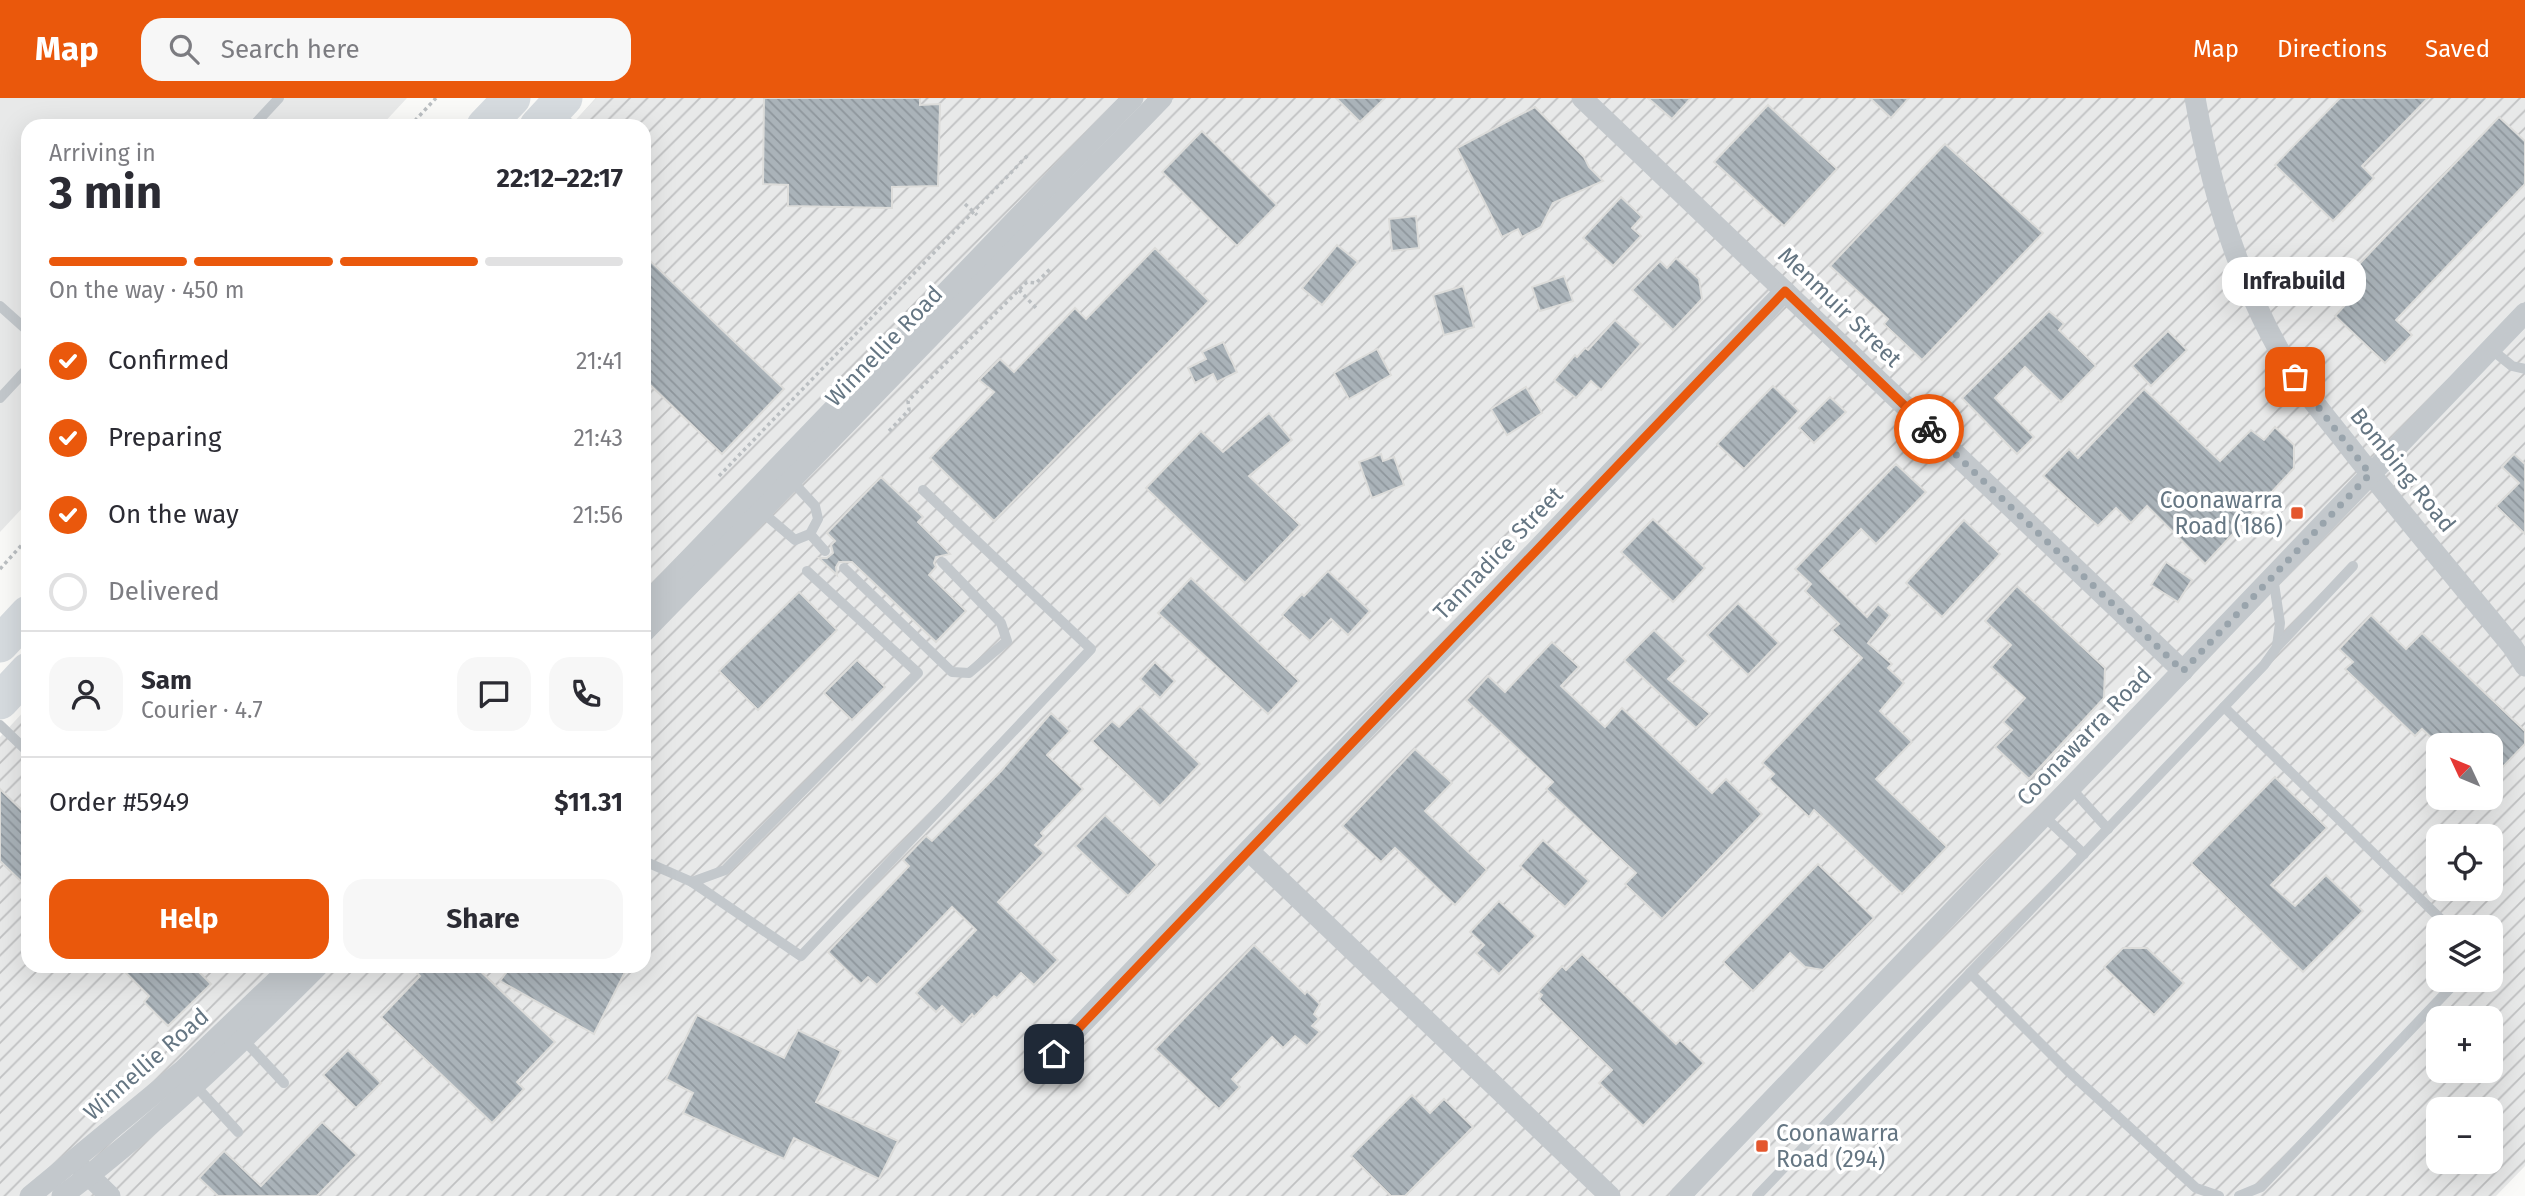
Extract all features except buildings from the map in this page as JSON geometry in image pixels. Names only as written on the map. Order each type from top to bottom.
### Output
[{"type":"highway","points":[[492,119],[512,98]]},
{"type":"highway","points":[[0,644],[21,622]]},
{"type":"highway","points":[[0,701],[21,678]]},
{"type":"street","name":"Winnellie Road","points":[[651,599],[1133,98]]},
{"type":"street","name":"Winnellie Road","points":[[651,625],[1162,98]]},
{"type":"street","name":"Menmuir Street","points":[[1582,98],[2183,671]]},
{"type":"street","name":"Bombing Road","points":[[2195,98],[2205,153],[2234,249],[2261,313],[2295,377],[2370,474],[2512,646],[2525,666]]},
{"type":"street","name":"Tannadice Street","points":[[1054,1054],[1785,291]]},
{"type":"street","name":"Coonawarra Road","points":[[1680,1196],[2525,313]]},
{"type":"street","points":[[1249,851],[1610,1196]]},
{"type":"street","name":"Winnellie Road","points":[[238,1033],[286,973]]},
{"type":"street","name":"Winnellie Road","points":[[62,1196],[89,1176],[188,1078],[310,973]]},
{"type":"street","name":"Winnellie Road","points":[[30,1196],[188,1078]]},
{"type":"street","points":[[74,1161],[110,1196]]},
{"type":"lane","points":[[260,119],[279,98]]},
{"type":"lane","points":[[0,306],[21,325]]},
{"type":"lane","points":[[2491,349],[2512,366],[2525,369]]},
{"type":"lane","points":[[0,398],[21,376]]},
{"type":"lane","points":[[761,511],[795,540],[810,534],[818,519],[815,506],[791,480]]},
{"type":"lane","points":[[651,864],[692,883],[801,956],[1091,649],[923,490]]},
{"type":"lane","points":[[810,534],[825,551]]},
{"type":"lane","points":[[844,568],[952,672],[969,673],[1007,641],[1001,623],[942,562]]},
{"type":"lane","points":[[1757,1196],[2264,665],[2277,647],[2353,566]]},
{"type":"lane","points":[[692,883],[725,870],[918,673],[807,570]]},
{"type":"lane","points":[[2273,577],[2280,623],[2277,647]]},
{"type":"lane","points":[[2224,707],[2437,915]]},
{"type":"lane","points":[[0,725],[21,744]]},
{"type":"lane","points":[[2071,788],[2108,829]]},
{"type":"lane","points":[[2044,816],[2084,854]]},
{"type":"lane","points":[[1970,973],[2068,1071],[2196,1188],[2219,1196]]},
{"type":"lane","points":[[2239,1196],[2261,1187],[2447,992]]},
{"type":"lane","points":[[238,1033],[285,1083]]},
{"type":"lane","points":[[188,1078],[239,1132]]},
{"type":"path","points":[[416,119],[436,98]]},
{"type":"path","points":[[719,476],[1028,155]]},
{"type":"path","points":[[965,204],[975,213]]},
{"type":"path","points":[[889,431],[908,410],[908,401],[1027,282],[1035,283],[1051,268]]},
{"type":"path","points":[[1019,290],[1038,310]]},
{"type":"path","points":[[0,569],[21,546]]},
{"type":"shaded area","points":[[0,98],[407,98],[388,119],[21,119],[21,510],[0,532]]},
{"type":"shaded area","points":[[596,98],[2525,98],[2525,1166],[2496,1196],[0,1196],[0,737],[21,714],[21,973],[651,973],[651,119],[576,119]]},
{"type":"way so far","points":[[1929,429],[2183,671],[2370,474],[2295,377]]},
{"type":"place","name":"Infrabuild","points":[[2295,377]]},
{"type":"place","name":"Coonawarra Road (186)","points":[[2297,513]]},
{"type":"place","name":"Coonawarra Road (294)","points":[[1762,1146]]},
{"type":"route","points":[[1054,1054],[1785,291],[1929,429]]}]
